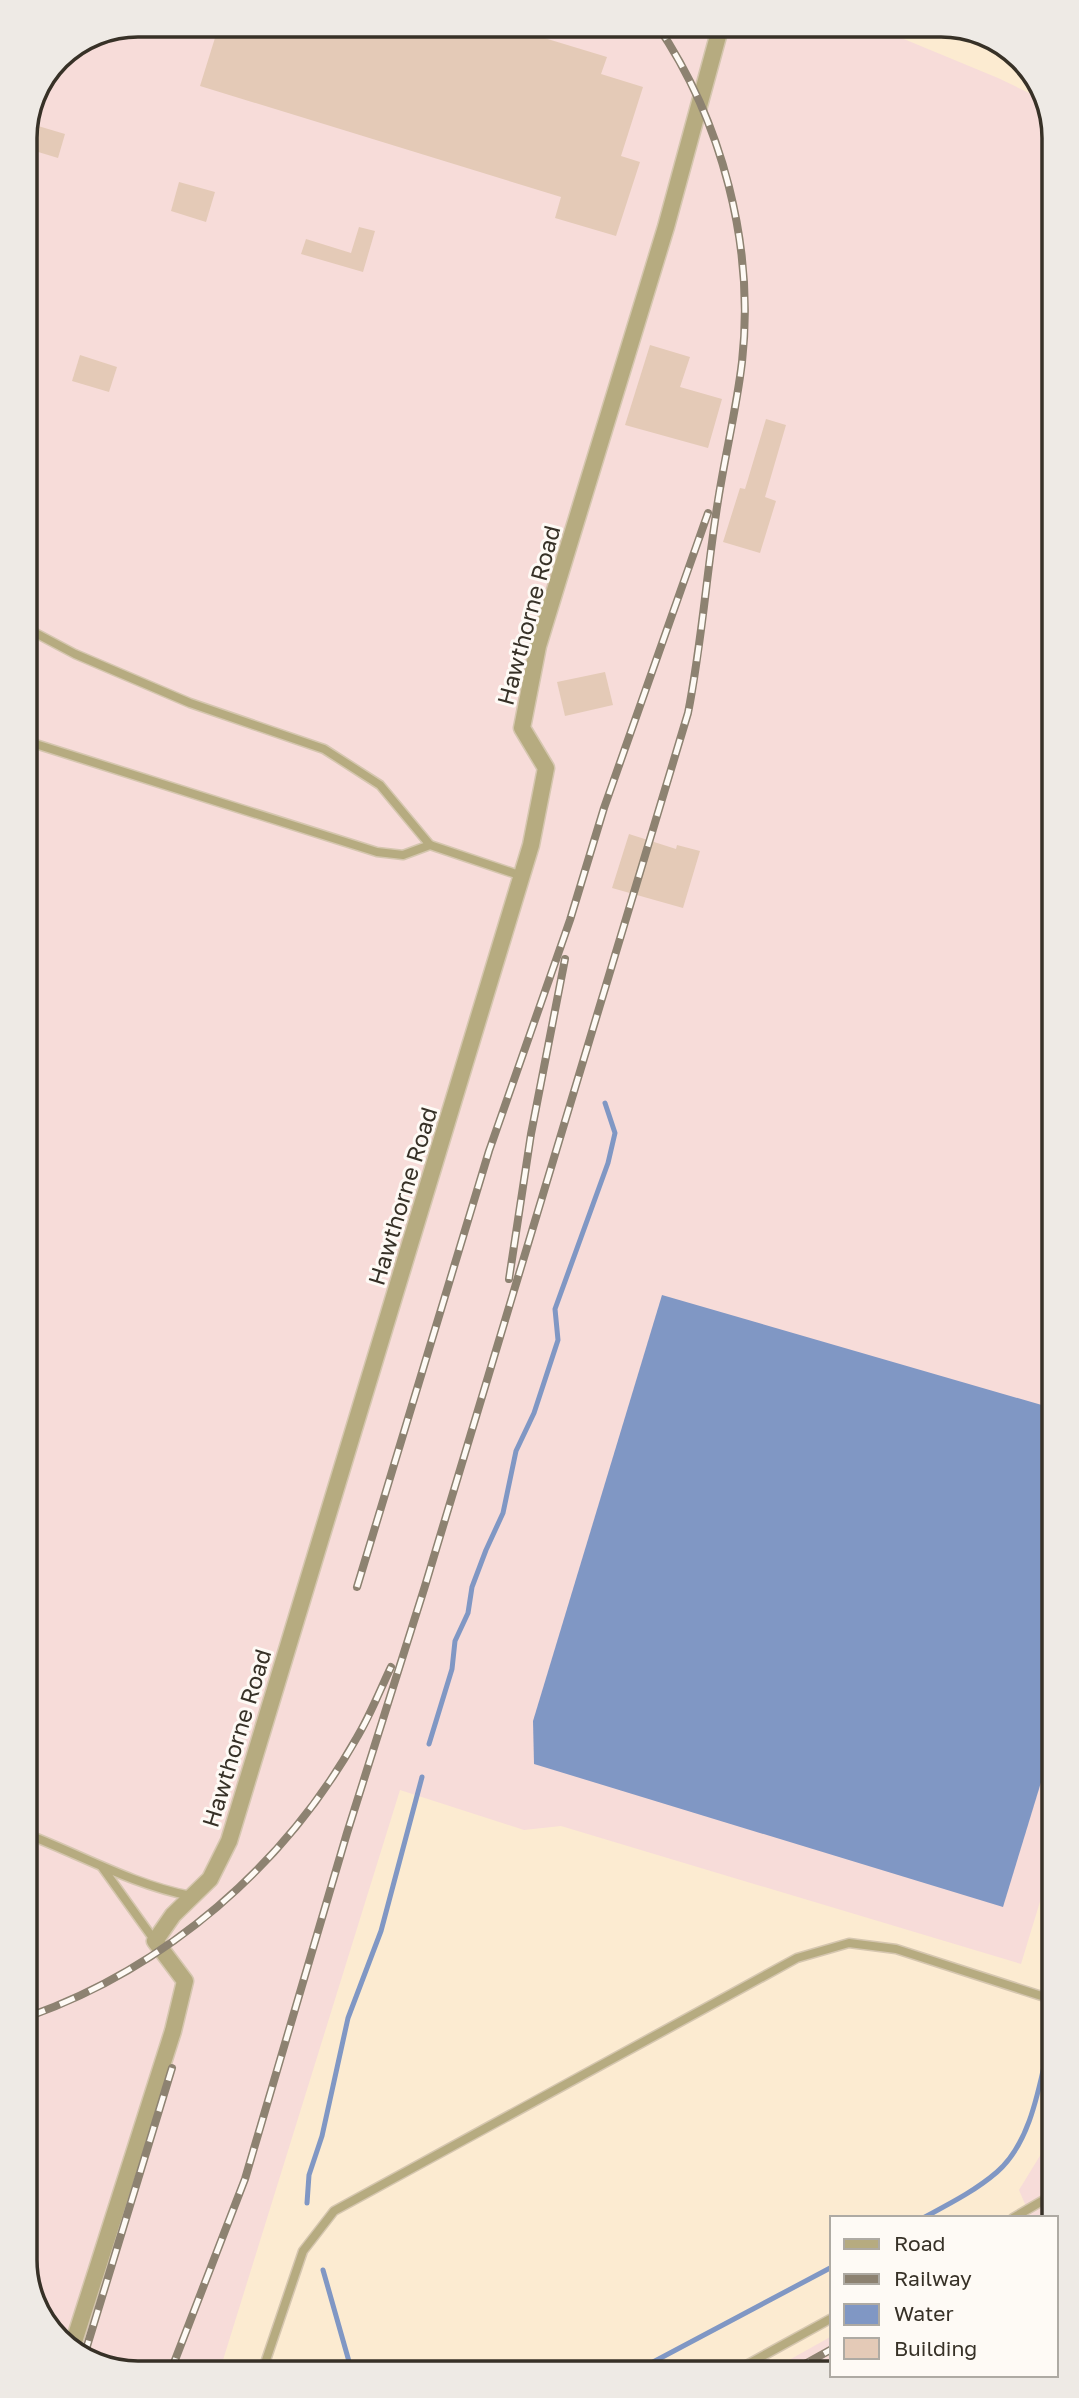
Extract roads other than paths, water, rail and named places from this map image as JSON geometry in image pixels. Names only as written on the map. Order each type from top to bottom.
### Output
[{"type":"street","name":"Hawthorne Road","points":[[155,1941],[191,1896],[210,1879],[229,1841],[522,877],[546,768],[522,728],[538,646],[666,227],[718,37]]},
{"type":"street","points":[[75,2339],[173,2031],[184,1981],[155,1941]]},
{"type":"lane","points":[[37,634],[75,654],[190,703],[324,748],[380,785],[430,845],[522,877]]},
{"type":"lane","points":[[37,744],[377,852],[402,855],[430,845]]},
{"type":"lane","points":[[37,1838],[159,1890],[191,1896]]},
{"type":"lane","points":[[100,1864],[155,1941]]},
{"type":"lane","points":[[266,2361],[303,2251],[334,2211],[797,1958],[849,1943],[895,1949],[1042,1996]]},
{"type":"lane","points":[[1016,2216],[1042,2201]]},
{"type":"lane","points":[[754,2361],[830,2319]]},
{"type":"water","points":[[662,1295],[1042,1405],[1042,1779],[1003,1907],[534,1764],[533,1721]]},
{"type":"waterway","points":[[429,1744],[452,1669],[455,1641],[468,1613],[472,1587],[503,1513],[516,1451],[534,1413],[558,1340],[555,1309],[608,1163],[615,1133],[605,1103]]},
{"type":"waterway","points":[[307,2203],[309,2175],[322,2136],[348,2018],[381,1931],[422,1777]]},
{"type":"waterway","points":[[927,2216],[980,2185],[1010,2158],[1028,2123],[1042,2074]]},
{"type":"waterway","points":[[655,2361],[830,2268]]},
{"type":"waterway","points":[[323,2270],[349,2361]]},
{"type":"railway","points":[[175,2361],[245,2179],[347,1833],[425,1586],[688,713],[712,539],[742,362],[745,318],[738,230],[729,186],[700,102],[664,37]]},
{"type":"railway","points":[[357,1587],[489,1151],[570,920],[604,808],[708,513]]},
{"type":"railway","points":[[509,1279],[531,1134],[565,959]]},
{"type":"railway","points":[[37,2013],[129,1970],[217,1907],[257,1870],[294,1829],[327,1785],[361,1730],[391,1667]]},
{"type":"railway","points":[[87,2347],[172,2068]]},
{"type":"railway","points":[[810,2361],[830,2350]]}]
